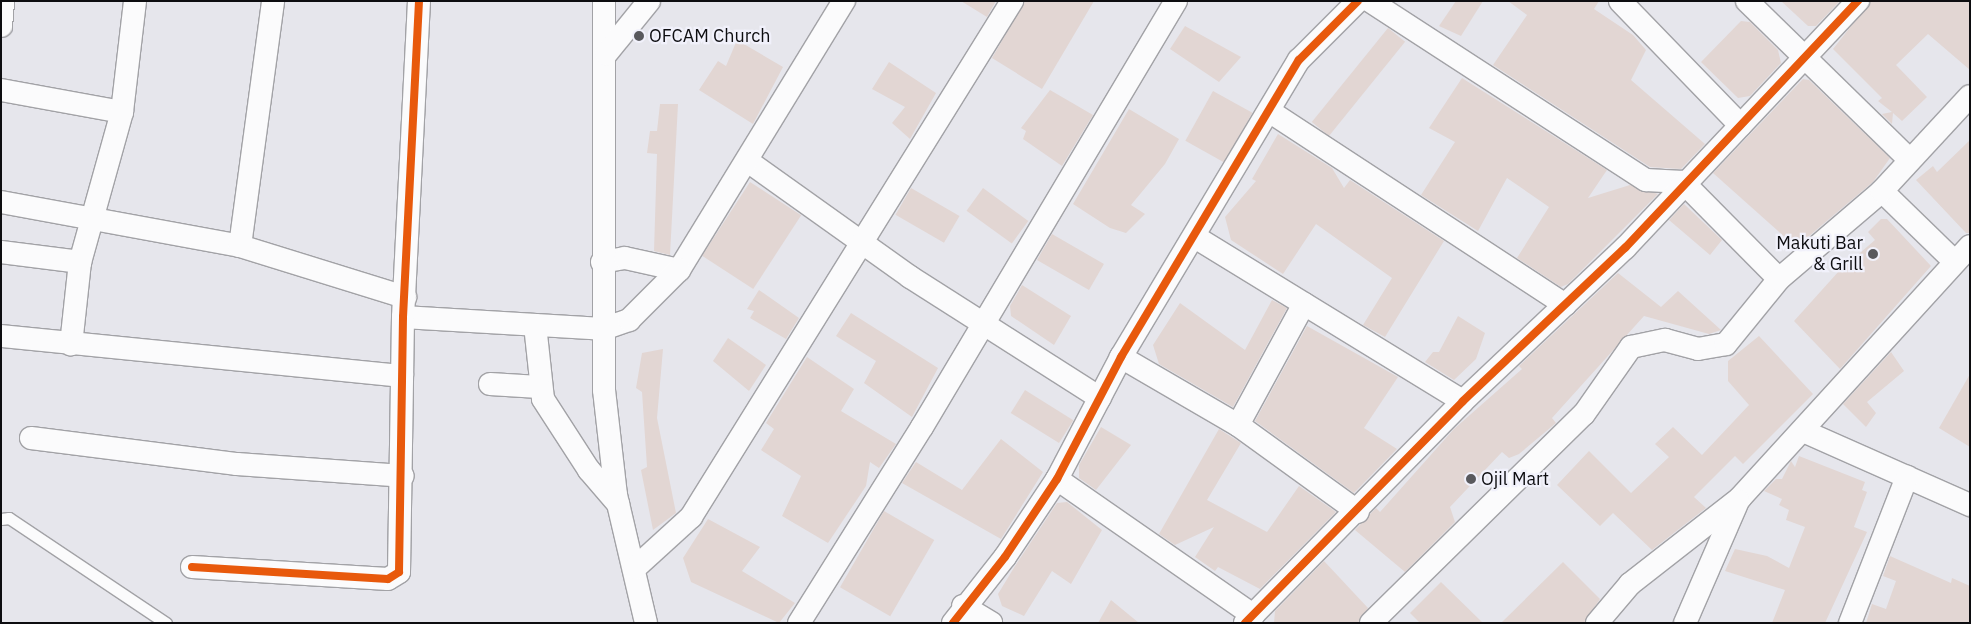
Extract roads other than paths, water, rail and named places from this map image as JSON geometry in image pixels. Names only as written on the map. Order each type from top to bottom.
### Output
[{"type":"street","points":[[1,26],[3,1]]},
{"type":"street","points":[[71,345],[80,262],[122,112],[135,1]]},
{"type":"street","points":[[240,246],[273,1]]},
{"type":"street","points":[[192,567],[394,578],[399,572],[403,476],[402,376],[404,307],[419,1]]},
{"type":"street","points":[[604,1],[606,54],[602,262],[609,444],[619,505],[636,568],[646,623]]},
{"type":"street","points":[[606,54],[649,1]]},
{"type":"street","points":[[1,202],[94,216],[240,246],[404,307],[536,325],[604,329],[629,320],[679,270],[749,162],[844,1]]},
{"type":"street","points":[[636,568],[692,517],[865,242],[1012,1]]},
{"type":"street","points":[[799,623],[1176,1]]},
{"type":"street","points":[[991,623],[958,615],[1006,557],[1057,479],[1121,356],[1195,236],[1299,60],[1358,1]]},
{"type":"street","points":[[1370,1],[1646,180],[1683,182],[1779,279]]},
{"type":"street","points":[[1620,1],[1740,125]]},
{"type":"street","points":[[1747,1],[1909,159]]},
{"type":"street","points":[[1057,479],[1249,619],[1358,512],[1463,401],[1625,248],[1683,182],[1807,59],[1858,1]]},
{"type":"street","points":[[1,90],[122,112]]},
{"type":"street","points":[[1371,623],[1584,414],[1631,347],[1665,340],[1698,349],[1726,344],[1779,279],[1882,191],[1909,159],[1970,96]]},
{"type":"street","points":[[1269,112],[1565,305]]},
{"type":"street","points":[[749,162],[865,242],[910,277],[1100,398]]},
{"type":"street","points":[[1598,623],[1630,584],[1740,498],[1803,431],[1962,254],[1882,191]]},
{"type":"street","points":[[1195,236],[1463,401]]},
{"type":"street","points":[[1,252],[80,262]]},
{"type":"street","points":[[602,262],[624,258],[679,270]]},
{"type":"street","points":[[1238,425],[1304,304]]},
{"type":"street","points":[[536,325],[539,387],[589,470],[619,505]]},
{"type":"street","points":[[1,336],[71,345],[402,376]]},
{"type":"street","points":[[1121,356],[1238,425],[1358,512]]},
{"type":"street","points":[[490,384],[539,387]]},
{"type":"street","points":[[1803,431],[1970,505]]},
{"type":"street","points":[[31,438],[237,464],[403,476]]},
{"type":"street","points":[[1850,623],[1907,477]]},
{"type":"street","points":[[1685,623],[1740,498]]},
{"type":"lane","points":[[1,519],[8,518],[166,623]]},
{"type":"place","name":"OFCAM Church","points":[[639,36]]},
{"type":"place","name":"Makuti Bar & Grill","points":[[1873,254]]},
{"type":"place","name":"Ojil Mart","points":[[1471,479]]}]
